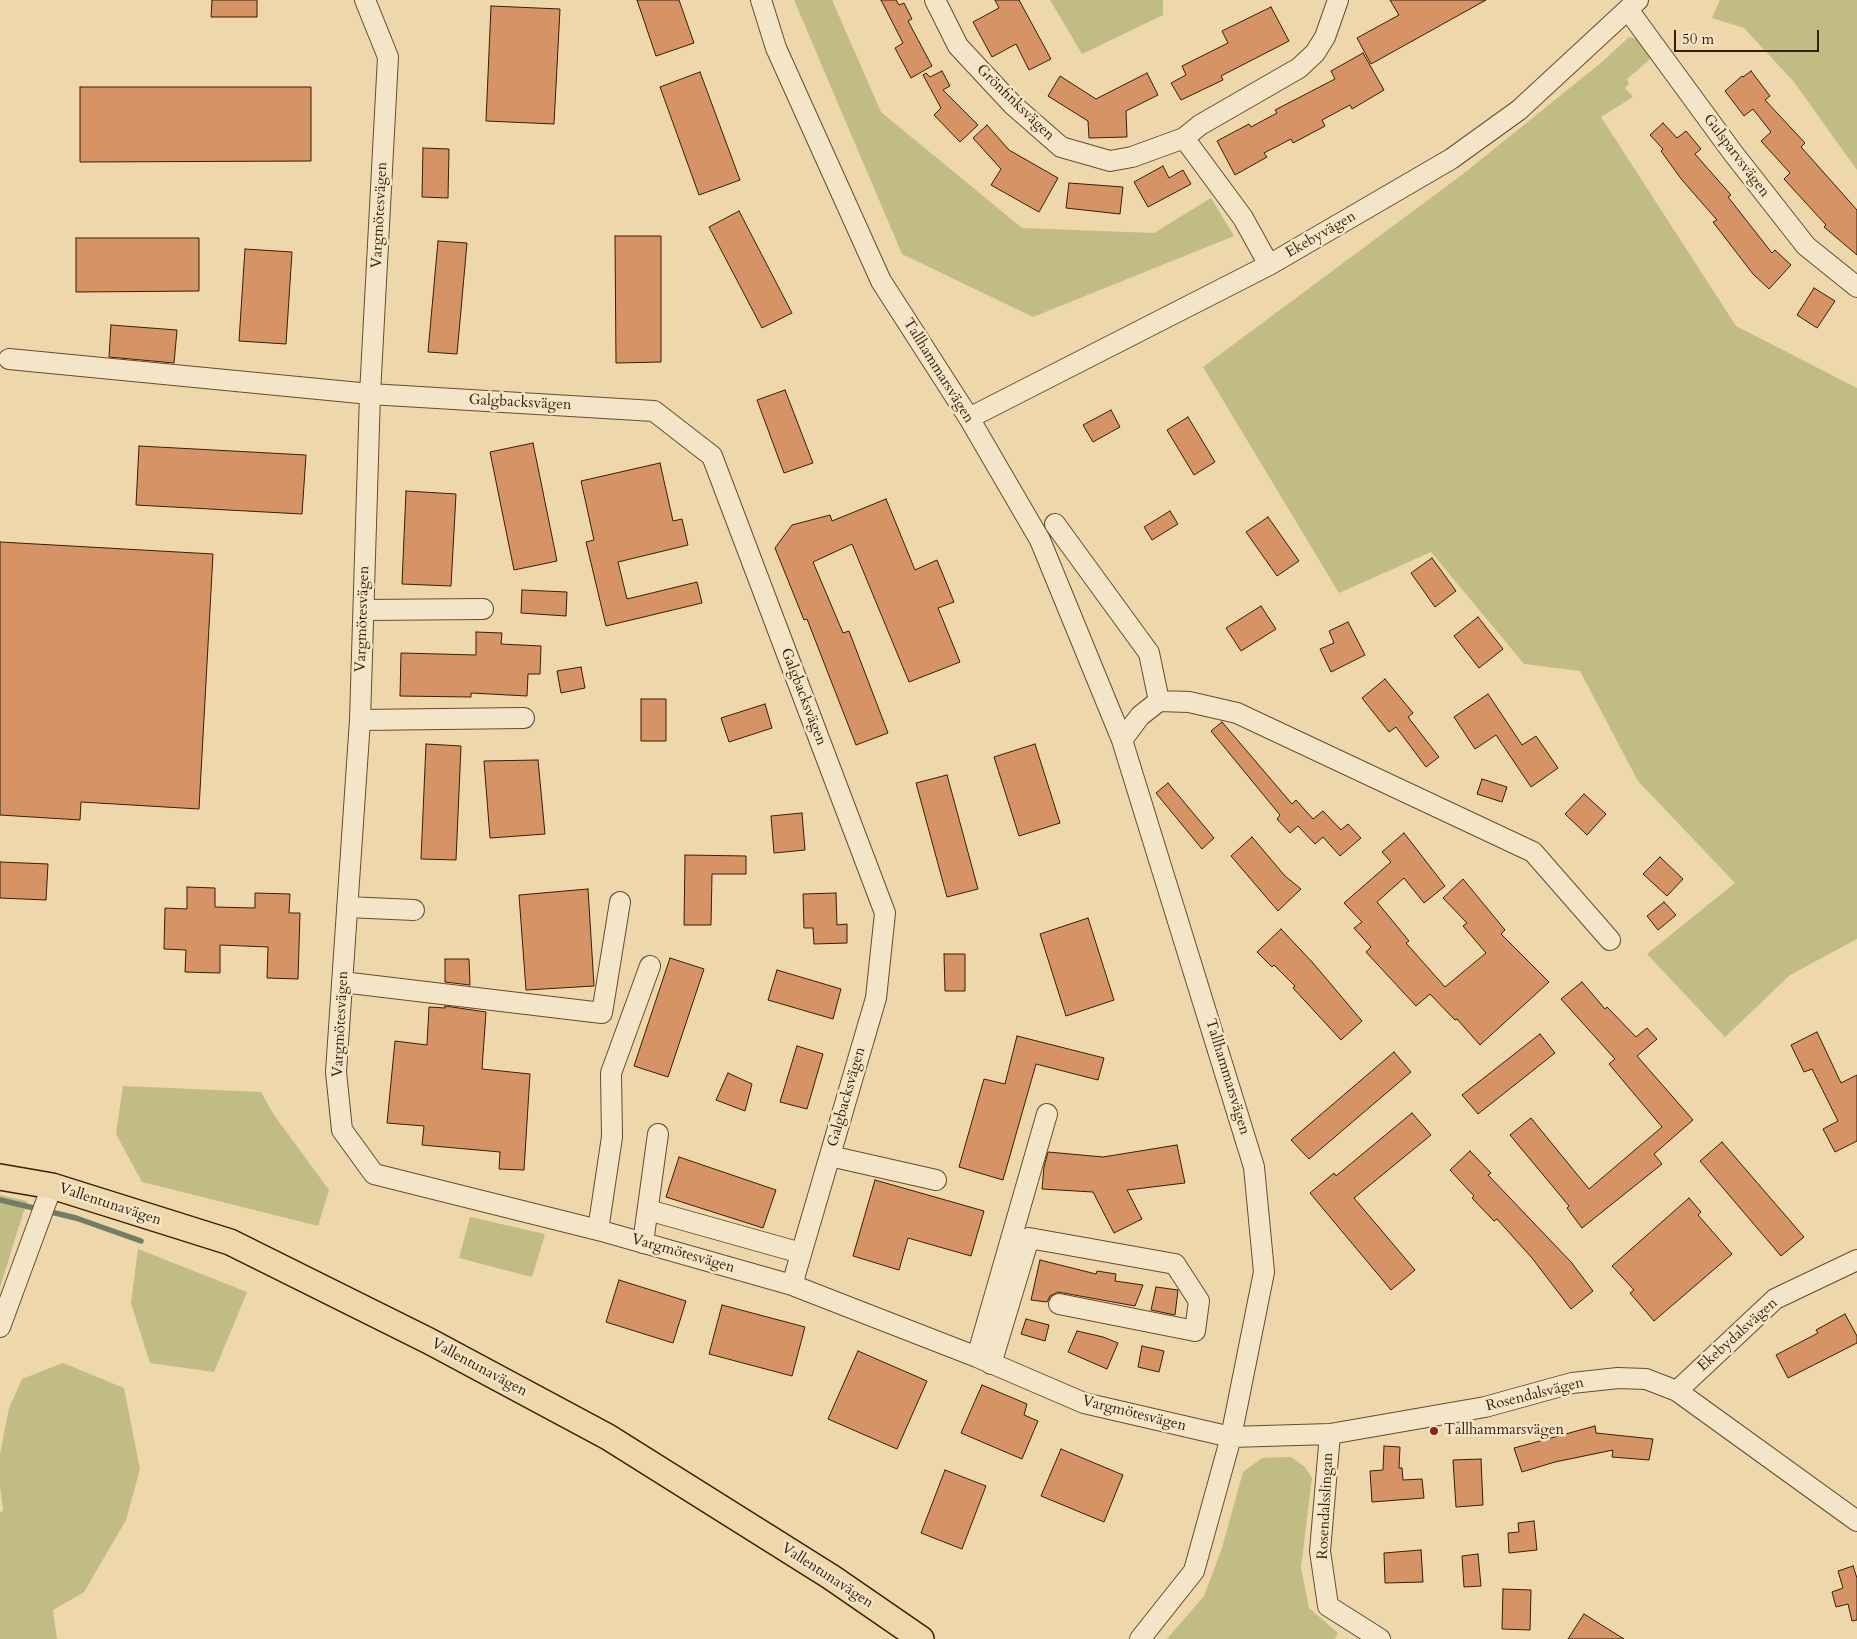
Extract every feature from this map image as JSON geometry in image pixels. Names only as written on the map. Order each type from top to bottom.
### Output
[{"type":"main road","name":"Vallentunavägen","points":[[0,1177],[52,1186],[230,1242],[429,1341],[608,1438],[831,1577],[921,1639]]},
{"type":"street","name":"Vargmötesvägen","points":[[365,0],[388,57],[370,394],[360,720],[336,1072],[342,1130],[374,1174],[598,1230],[792,1285],[984,1360],[1084,1403],[1231,1437]]},
{"type":"street","name":"Tallhammarsvägen","points":[[761,0],[776,48],[881,282],[969,418],[1040,540],[1122,740],[1254,1167],[1264,1272],[1231,1437],[1194,1571],[1140,1639]]},
{"type":"street","name":"Grönfinksvägen","points":[[935,0],[958,46],[1013,105],[1061,147],[1110,161],[1132,157],[1184,138],[1200,125],[1299,68],[1315,53],[1325,37],[1338,0]]},
{"type":"street","name":"Ekebyvägen","points":[[969,418],[1269,265],[1451,159],[1519,110],[1634,5]]},
{"type":"street","name":"Gulsparvsvägen","points":[[1634,5],[1733,153],[1806,246],[1857,287]]},
{"type":"street","points":[[1184,138],[1243,218],[1269,265]]},
{"type":"street","name":"Galgbacksvägen","points":[[9,359],[370,394],[654,411],[712,456],[885,913],[876,998],[792,1285]]},
{"type":"street","points":[[1055,524],[1149,653],[1159,701]]},
{"type":"street","points":[[364,610],[483,609]]},
{"type":"street","points":[[1122,740],[1140,716],[1159,701],[1189,702],[1237,713],[1533,852],[1610,940]]},
{"type":"street","points":[[360,720],[524,718]]},
{"type":"street","points":[[342,982],[602,1013],[620,902]]},
{"type":"street","points":[[347,907],[414,910]]},
{"type":"street","points":[[598,1230],[612,1137],[612,1073],[650,966]]},
{"type":"street","points":[[984,1360],[1047,1114]]},
{"type":"street","points":[[643,1243],[658,1134]]},
{"type":"street","points":[[830,1156],[936,1180]]},
{"type":"street","points":[[0,1327],[52,1186]]},
{"type":"street","points":[[648,1210],[801,1253]]},
{"type":"street","points":[[984,1360],[1028,1238],[1176,1264],[1199,1300],[1195,1331],[1059,1304]]},
{"type":"street","name":"Ekebydalsvägen","points":[[1677,1391],[1775,1299],[1857,1260]]},
{"type":"street","name":"Rosendalsvägen","points":[[1231,1437],[1330,1434],[1485,1408],[1572,1383],[1618,1378],[1646,1379],[1677,1391],[1857,1521]]},
{"type":"street","name":"Rosendalsslingan","points":[[1330,1434],[1320,1551],[1328,1606],[1380,1639]]},
{"type":"shaded area","points":[[794,0],[832,0],[881,112],[1022,228],[1154,233],[1211,198],[1234,236],[1033,317],[902,254]]},
{"type":"shaded area","points":[[1050,0],[1163,0],[1163,15],[1082,54]]},
{"type":"shaded area","points":[[1720,0],[1857,0],[1857,170],[1794,82],[1744,28],[1712,18]]},
{"type":"shaded area","points":[[1629,37],[1642,40],[1651,53],[1649,60],[1627,79],[1629,84],[1625,88],[1633,97],[1601,117],[1736,326],[1857,388],[1857,939],[1790,975],[1725,1037],[1647,954],[1735,883],[1638,781],[1580,671],[1524,664],[1431,552],[1339,593],[1203,367],[1463,174],[1602,62]]},
{"type":"shaded area","points":[[123,1086],[261,1092],[274,1115],[329,1190],[318,1226],[142,1182],[116,1134]]},
{"type":"shaded area","points":[[0,1195],[27,1201],[0,1287]]},
{"type":"shaded area","points":[[470,1217],[545,1234],[532,1277],[459,1258]]},
{"type":"shaded area","points":[[138,1249],[247,1292],[214,1372],[150,1363],[131,1303]]},
{"type":"shaded area","points":[[63,1363],[124,1388],[140,1469],[126,1520],[84,1592],[53,1610],[57,1639],[0,1639],[0,1512],[3,1511],[0,1486],[0,1454],[9,1408],[22,1379]]},
{"type":"shaded area","points":[[1291,1457],[1305,1467],[1312,1478],[1301,1568],[1309,1608],[1338,1633],[1335,1639],[1167,1639],[1204,1596],[1222,1548],[1243,1472],[1262,1458]]},
{"type":"building","points":[[212,0],[257,0],[257,17],[211,17]]},
{"type":"building","points":[[637,0],[679,0],[694,43],[656,56]]},
{"type":"building","points":[[881,0],[896,0],[899,5],[904,3],[912,19],[908,21],[932,66],[911,78],[895,48],[903,43]]},
{"type":"building","points":[[995,0],[1019,0],[1051,59],[1029,70],[1016,44],[992,57],[973,22],[999,8]]},
{"type":"building","points":[[1390,0],[1486,0],[1371,64],[1357,38],[1399,15]]},
{"type":"building","points":[[491,6],[560,9],[554,124],[486,121]]},
{"type":"building","points":[[1271,7],[1289,41],[1221,76],[1223,80],[1181,100],[1171,83],[1186,75],[1182,66],[1228,43],[1222,31]]},
{"type":"building","points":[[1363,53],[1384,90],[1352,109],[1350,105],[1322,120],[1325,126],[1293,143],[1291,139],[1264,153],[1267,157],[1235,175],[1217,141],[1249,124],[1251,127],[1277,113],[1275,110],[1335,79],[1331,71]]},
{"type":"building","points":[[942,71],[950,86],[943,90],[978,125],[960,142],[934,115],[941,108],[923,75],[926,73],[930,77]]},
{"type":"building","points":[[1751,71],[1770,96],[1765,100],[1805,143],[1801,147],[1857,210],[1857,255],[1824,227],[1826,225],[1784,179],[1790,173],[1761,141],[1771,132],[1753,109],[1744,116],[1725,91],[1742,76]]},
{"type":"building","points":[[700,72],[740,180],[699,195],[660,87]]},
{"type":"building","points":[[1147,73],[1158,95],[1126,111],[1127,137],[1089,138],[1088,121],[1048,96],[1060,76],[1096,99]]},
{"type":"building","points":[[80,87],[311,87],[311,161],[80,162]]},
{"type":"building","points":[[1663,123],[1677,138],[1686,131],[1701,149],[1695,154],[1731,195],[1728,197],[1772,253],[1775,250],[1791,265],[1769,289],[1753,274],[1713,222],[1717,220],[1682,180],[1661,151],[1663,149],[1650,135]]},
{"type":"building","points":[[987,125],[1009,150],[1058,178],[1039,212],[991,185],[1001,169],[973,138]]},
{"type":"building","points":[[423,148],[449,149],[448,198],[422,197]]},
{"type":"building","points":[[1163,166],[1169,178],[1183,170],[1191,184],[1148,207],[1134,182]]},
{"type":"building","points":[[1069,183],[1123,187],[1120,214],[1066,208]]},
{"type":"building","points":[[739,211],[792,313],[762,328],[709,227]]},
{"type":"building","points":[[615,236],[661,236],[661,362],[616,363]]},
{"type":"building","points":[[76,238],[199,238],[199,291],[76,292]]},
{"type":"building","points":[[438,241],[467,243],[457,354],[428,352]]},
{"type":"building","points":[[245,249],[292,252],[286,344],[239,341]]},
{"type":"building","points":[[1814,288],[1835,301],[1817,328],[1797,315]]},
{"type":"building","points":[[111,325],[177,330],[174,363],[109,357]]},
{"type":"building","points":[[785,390],[813,463],[784,473],[757,400]]},
{"type":"building","points":[[1111,410],[1120,427],[1093,442],[1083,425]]},
{"type":"building","points":[[1188,417],[1215,462],[1194,475],[1167,430]]},
{"type":"building","points":[[533,443],[557,561],[514,570],[490,452]]},
{"type":"building","points":[[139,446],[306,455],[302,514],[136,505]]},
{"type":"building","points":[[660,463],[673,521],[682,519],[688,545],[618,562],[627,599],[697,582],[702,603],[606,626],[586,542],[594,540],[581,481]]},
{"type":"building","points":[[406,491],[456,494],[451,586],[402,584]]},
{"type":"building","points":[[886,499],[915,570],[937,560],[954,602],[938,608],[960,662],[909,682],[852,544],[813,562],[843,633],[849,631],[888,733],[856,745],[807,619],[804,620],[775,548],[792,525],[830,515],[832,521]]},
{"type":"building","points":[[1170,511],[1178,524],[1152,540],[1144,527]]},
{"type":"building","points":[[1268,517],[1299,561],[1277,576],[1246,532]]},
{"type":"building","points":[[0,542],[213,554],[199,809],[81,802],[80,820],[0,815]]},
{"type":"building","points":[[1432,558],[1456,591],[1435,607],[1411,573]]},
{"type":"building","points":[[522,590],[567,592],[566,616],[521,613]]},
{"type":"building","points":[[1261,606],[1276,629],[1241,651],[1226,628]]},
{"type":"building","points":[[1478,617],[1503,649],[1479,668],[1454,636]]},
{"type":"building","points":[[1348,622],[1365,655],[1331,672],[1320,649],[1334,643],[1329,631]]},
{"type":"building","points":[[476,632],[502,633],[501,644],[541,646],[540,674],[528,674],[527,696],[471,693],[471,697],[400,696],[401,653],[476,655]]},
{"type":"building","points":[[581,667],[585,688],[561,693],[557,671]]},
{"type":"building","points":[[1385,679],[1413,713],[1408,717],[1439,757],[1426,767],[1396,727],[1389,732],[1362,698]]},
{"type":"building","points":[[1488,694],[1522,745],[1536,736],[1558,768],[1531,787],[1496,735],[1475,749],[1454,717]]},
{"type":"building","points":[[641,699],[666,699],[666,741],[641,741]]},
{"type":"building","points":[[765,704],[772,728],[729,742],[721,718]]},
{"type":"building","points":[[1222,722],[1292,804],[1296,800],[1313,819],[1323,811],[1341,830],[1348,824],[1361,838],[1340,856],[1323,837],[1315,844],[1298,826],[1290,833],[1277,819],[1280,815],[1211,731]]},
{"type":"building","points":[[426,744],[461,746],[456,860],[421,859]]},
{"type":"building","points":[[1035,744],[1060,823],[1019,836],[994,757]]},
{"type":"building","points":[[538,760],[545,834],[490,838],[484,761]]},
{"type":"building","points":[[947,775],[978,889],[947,897],[916,783]]},
{"type":"building","points":[[1482,779],[1507,787],[1502,802],[1477,794]]},
{"type":"building","points":[[1168,783],[1214,838],[1202,849],[1156,793]]},
{"type":"building","points":[[1584,794],[1606,814],[1587,835],[1565,814]]},
{"type":"building","points":[[802,813],[805,850],[774,853],[771,816]]},
{"type":"building","points":[[1404,833],[1445,886],[1424,903],[1404,878],[1377,902],[1409,941],[1406,943],[1445,987],[1486,953],[1463,926],[1467,923],[1443,898],[1463,879],[1505,930],[1501,934],[1549,982],[1480,1045],[1457,1019],[1455,1020],[1430,994],[1416,1006],[1366,952],[1371,947],[1354,928],[1362,922],[1344,903],[1391,862],[1382,852]]},
{"type":"building","points":[[1252,837],[1285,876],[1301,889],[1278,911],[1231,856]]},
{"type":"building","points":[[685,855],[746,856],[746,874],[712,874],[711,925],[684,925]]},
{"type":"building","points":[[1660,857],[1683,879],[1667,896],[1643,874]]},
{"type":"building","points":[[0,862],[48,864],[46,900],[0,898]]},
{"type":"building","points":[[187,887],[215,888],[215,907],[255,908],[255,893],[290,894],[289,913],[300,913],[298,979],[267,978],[268,947],[220,945],[220,973],[185,972],[186,950],[164,949],[165,908],[187,909]]},
{"type":"building","points":[[588,889],[594,986],[526,990],[519,895]]},
{"type":"building","points":[[836,893],[837,925],[847,924],[847,943],[814,944],[813,928],[804,928],[803,894]]},
{"type":"building","points":[[1664,902],[1676,915],[1658,930],[1647,916]]},
{"type":"building","points":[[1088,918],[1114,1000],[1066,1016],[1040,934]]},
{"type":"building","points":[[1281,929],[1313,963],[1362,1021],[1341,1040],[1293,988],[1295,986],[1274,965],[1272,967],[1257,952]]},
{"type":"building","points":[[944,954],[965,954],[965,991],[945,991]]},
{"type":"building","points":[[670,958],[704,969],[668,1077],[634,1066]]},
{"type":"building","points":[[445,959],[469,959],[470,985],[445,982]]},
{"type":"building","points":[[777,970],[841,989],[833,1019],[768,1000]]},
{"type":"building","points":[[1582,982],[1605,1009],[1607,1007],[1636,1037],[1647,1028],[1657,1039],[1637,1056],[1693,1120],[1654,1154],[1662,1164],[1582,1228],[1567,1208],[1569,1206],[1510,1135],[1531,1118],[1589,1189],[1662,1127],[1609,1064],[1615,1059],[1561,999]]},
{"type":"building","points":[[445,1006],[486,1012],[482,1069],[530,1074],[524,1170],[499,1169],[500,1152],[422,1145],[424,1126],[387,1123],[395,1041],[427,1045],[429,1007],[445,1008]]},
{"type":"building","points":[[1817,1032],[1841,1083],[1857,1075],[1857,1141],[1835,1152],[1823,1129],[1838,1121],[1812,1069],[1804,1072],[1791,1045]]},
{"type":"building","points":[[1540,1034],[1555,1053],[1478,1114],[1462,1095]]},
{"type":"building","points":[[1017,1036],[1104,1058],[1098,1080],[1036,1064],[1003,1180],[959,1167],[984,1079],[1005,1084]]},
{"type":"building","points":[[797,1046],[823,1054],[807,1109],[780,1102]]},
{"type":"building","points":[[1394,1052],[1411,1072],[1309,1159],[1291,1140]]},
{"type":"building","points":[[728,1073],[752,1084],[745,1111],[716,1100]]},
{"type":"building","points":[[1412,1113],[1431,1135],[1354,1198],[1415,1270],[1391,1290],[1310,1193],[1334,1173],[1336,1176]]},
{"type":"building","points":[[1722,1142],[1804,1237],[1781,1256],[1700,1161]]},
{"type":"building","points":[[1177,1145],[1185,1183],[1127,1190],[1142,1219],[1114,1233],[1093,1192],[1042,1189],[1044,1167],[1048,1152],[1103,1157]]},
{"type":"building","points":[[1470,1151],[1491,1173],[1488,1175],[1571,1262],[1593,1291],[1571,1309],[1532,1258],[1497,1219],[1494,1221],[1472,1198],[1474,1196],[1450,1170]]},
{"type":"building","points":[[679,1157],[776,1190],[763,1228],[666,1197]]},
{"type":"building","points":[[875,1180],[984,1211],[971,1256],[908,1238],[899,1270],[853,1256]]},
{"type":"building","points":[[1689,1198],[1701,1212],[1698,1215],[1732,1254],[1654,1321],[1630,1293],[1634,1290],[1612,1266]]},
{"type":"building","points":[[1040,1260],[1096,1274],[1097,1271],[1116,1274],[1115,1281],[1143,1285],[1135,1306],[1058,1292],[1050,1296],[1047,1302],[1031,1300]]},
{"type":"building","points":[[619,1280],[686,1301],[673,1343],[606,1322]]},
{"type":"building","points":[[1156,1287],[1178,1290],[1175,1315],[1151,1310]]},
{"type":"building","points":[[722,1305],[805,1327],[792,1376],[709,1354]]},
{"type":"building","points":[[1845,1314],[1857,1336],[1857,1343],[1788,1378],[1776,1355],[1818,1333],[1816,1330]]},
{"type":"building","points":[[1026,1319],[1049,1325],[1045,1341],[1021,1334]]},
{"type":"building","points":[[1077,1331],[1103,1337],[1118,1343],[1107,1369],[1068,1352]]},
{"type":"building","points":[[1142,1346],[1164,1351],[1159,1372],[1138,1367]]},
{"type":"building","points":[[858,1351],[927,1381],[897,1449],[828,1419]]},
{"type":"building","points":[[982,1385],[1027,1404],[1024,1415],[1038,1421],[1022,1459],[961,1433]]},
{"type":"building","points":[[1595,1426],[1596,1433],[1653,1439],[1649,1460],[1612,1457],[1613,1450],[1555,1462],[1522,1472],[1514,1448]]},
{"type":"building","points":[[1384,1446],[1400,1447],[1399,1468],[1402,1468],[1403,1480],[1422,1479],[1424,1498],[1372,1502],[1370,1471],[1383,1470]]},
{"type":"building","points":[[1061,1449],[1123,1475],[1104,1522],[1041,1496]]},
{"type":"building","points":[[1481,1459],[1483,1505],[1456,1507],[1453,1460]]},
{"type":"building","points":[[945,1470],[986,1486],[962,1549],[921,1533]]},
{"type":"building","points":[[1534,1521],[1537,1550],[1509,1553],[1508,1533],[1519,1532],[1518,1523]]},
{"type":"building","points":[[1421,1550],[1423,1582],[1385,1583],[1384,1553]]},
{"type":"building","points":[[1478,1554],[1481,1586],[1464,1587],[1462,1556]]},
{"type":"building","points":[[1853,1566],[1857,1578],[1857,1620],[1852,1621],[1848,1604],[1836,1607],[1832,1592],[1843,1588],[1838,1571]]},
{"type":"building","points":[[1503,1589],[1531,1590],[1530,1630],[1502,1629]]},
{"type":"building","points":[[1584,1614],[1624,1639],[1568,1639]]},
{"type":"waterway","points":[[0,1200],[76,1218],[141,1241]]},
{"type":"place","name":"Tallhammarsvägen","points":[[1434,1431]]}]
